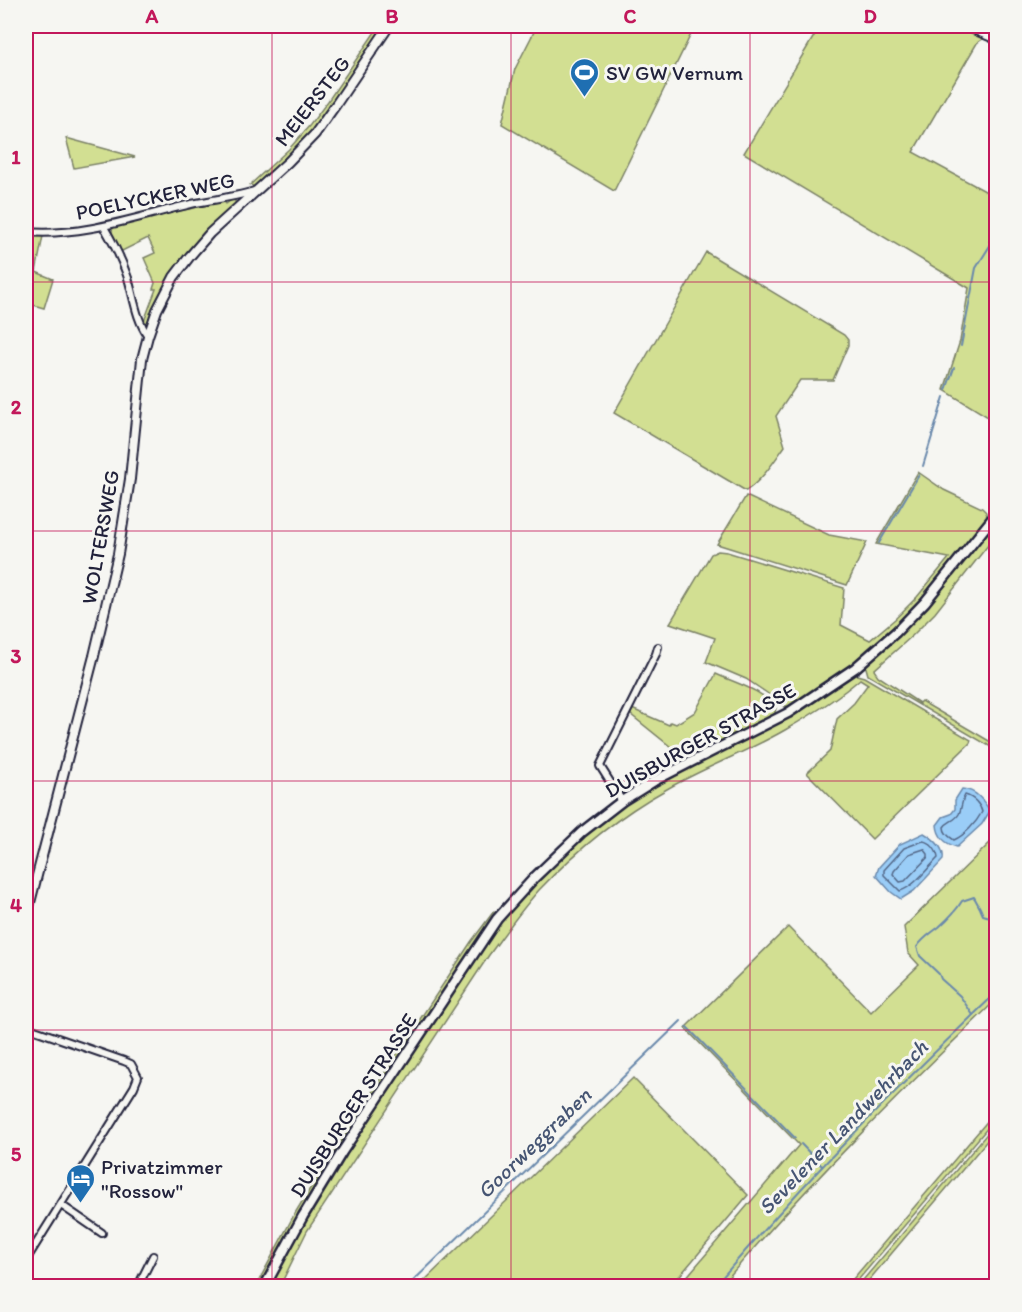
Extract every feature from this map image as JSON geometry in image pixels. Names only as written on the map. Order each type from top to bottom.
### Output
[{"type":"main road","name":"DUISBURGER STRASSE","points":[[265,1287],[303,1216],[342,1152],[497,919],[535,877],[574,840],[622,801],[654,781],[788,713],[855,668],[896,632],[925,602],[996,514]]},
{"type":"street","name":"MEIERSTEG","points":[[255,191],[315,134],[389,26]]},
{"type":"street","points":[[964,26],[996,40]]},
{"type":"street","name":"POELYCKER WEG","points":[[26,232],[43,233],[104,227],[191,204],[255,191]]},
{"type":"street","name":"WOLTERSWEG","points":[[26,918],[118,554],[130,479],[141,367],[147,336],[174,277],[210,233],[255,191]]},
{"type":"street","points":[[104,227],[119,254],[129,280],[141,326],[147,336]]},
{"type":"street","points":[[622,801],[600,766],[658,647]]},
{"type":"street","points":[[26,1027],[124,1060],[131,1064],[138,1077],[134,1087],[26,1260]]},
{"type":"street","points":[[61,1205],[102,1233]]},
{"type":"street","points":[[138,1287],[153,1256]]},
{"type":"green space","points":[[379,26],[386,26],[341,93],[312,131],[256,187],[250,185],[289,149],[310,125]]},
{"type":"green space","name":"SV GW Vernum","points":[[537,26],[695,26],[614,191],[502,124],[515,69]]},
{"type":"green space","points":[[820,26],[956,26],[984,38],[977,43],[913,152],[996,197],[996,228],[989,242],[996,231],[996,422],[944,390],[960,341],[969,288],[744,153]]},
{"type":"green space","points":[[66,138],[135,157],[74,168]]},
{"type":"green space","points":[[234,198],[236,205],[201,237],[149,324],[143,324],[156,289],[153,289],[155,283],[144,258],[155,253],[148,238],[120,252],[112,236],[114,226],[224,201],[226,204]]},
{"type":"green space","points":[[26,236],[43,236],[36,272],[53,279],[44,308],[26,303]]},
{"type":"green space","points":[[706,252],[844,335],[848,340],[833,380],[800,380],[776,416],[785,446],[763,476],[746,491],[614,413]]},
{"type":"green space","points":[[918,472],[944,490],[982,508],[986,512],[987,519],[922,601],[894,629],[868,653],[830,682],[790,707],[781,705],[746,679],[706,662],[715,638],[670,623],[711,554],[718,551],[844,588],[841,625],[870,640],[917,597],[949,558],[876,544]]},
{"type":"green space","points":[[746,496],[829,535],[867,542],[847,585],[717,544]]},
{"type":"green space","points":[[996,520],[996,535],[935,613],[874,670],[878,676],[919,703],[921,701],[996,745],[996,750],[868,675],[865,664],[898,636],[927,606]]},
{"type":"green space","points":[[716,674],[764,696],[776,708],[774,716],[625,795],[621,793],[682,756],[630,714],[632,709],[669,725],[671,722],[676,724],[695,712]]},
{"type":"green space","points":[[853,674],[864,677],[971,740],[970,743],[872,839],[807,773],[830,751],[837,719],[854,703],[868,684],[860,679],[833,700],[795,724],[667,789],[632,810],[599,835],[539,890],[507,930],[307,1231],[280,1286],[269,1286],[333,1171],[479,950],[504,916],[533,884],[591,830],[629,801],[687,768],[790,716]]},
{"type":"green space","points":[[996,837],[996,1000],[855,1140],[721,1286],[679,1286],[799,1145],[685,1028],[788,927],[871,1012],[919,965],[908,953],[904,927]]},
{"type":"green space","points":[[494,911],[497,913],[327,1167],[261,1286],[256,1286],[295,1213],[334,1149]]},
{"type":"green space","points":[[633,1078],[748,1195],[671,1286],[419,1286]]},
{"type":"green space","points":[[996,1111],[996,1118],[853,1286],[847,1286]]},
{"type":"green space","points":[[996,1123],[996,1130],[864,1286],[858,1286]]},
{"type":"water","points":[[962,789],[982,799],[990,811],[982,824],[957,847],[943,839],[937,825],[943,817],[951,814],[955,809],[955,800]]},
{"type":"water","points":[[924,833],[941,848],[943,860],[914,891],[901,899],[891,892],[876,875],[879,867],[900,844]]},
{"type":"waterway","points":[[961,346],[976,268],[996,236]]},
{"type":"waterway","points":[[946,390],[954,368]]},
{"type":"waterway","points":[[923,466],[944,397]]},
{"type":"waterway","points":[[879,543],[919,475]]},
{"type":"waterway","points":[[996,884],[993,889],[996,895]]},
{"type":"waterway","points":[[973,1015],[960,996],[920,956],[917,947],[949,918],[962,901],[974,897],[983,915],[990,917],[996,912]]},
{"type":"waterway","name":"Sevelener Landwehrbach","points":[[715,1286],[852,1136],[996,993]]},
{"type":"waterway","name":"Goorweggraben","points":[[408,1286],[681,1021]]},
{"type":"waterway","name":"Goorweggraben","points":[[687,1027],[795,1138]]},
{"type":"waterway","name":"Goorweggraben","points":[[801,1144],[822,1166]]},
{"type":"place","name":"SV GW Vernum","points":[[585,98]]},
{"type":"place","name":"Privatzimmer \"Rossow\"","points":[[80,1204]]}]
